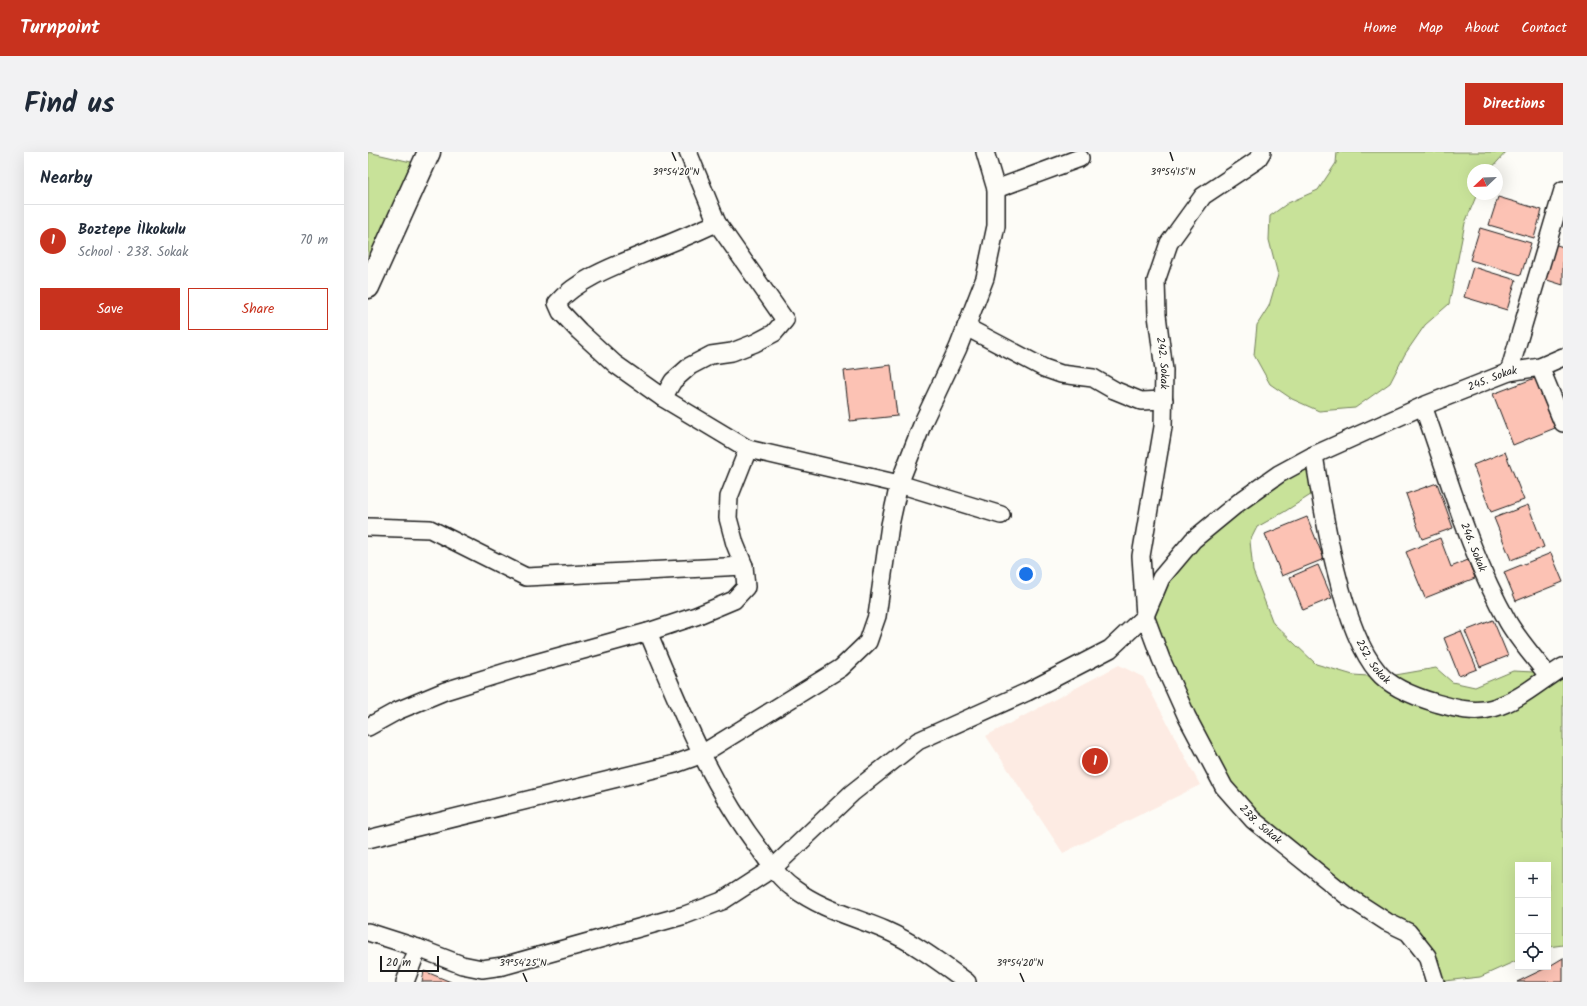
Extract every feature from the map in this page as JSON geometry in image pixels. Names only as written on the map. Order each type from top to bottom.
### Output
[{"type":"main road","points":[[368,287],[429,152]]},
{"type":"street","points":[[663,398],[673,380],[690,366],[711,355],[732,352],[755,343],[774,333],[785,320],[717,223],[688,152]]},
{"type":"street","points":[[368,839],[667,766],[700,755],[841,668],[868,642],[877,616],[890,525],[900,484],[924,420],[958,348],[985,278],[996,226],[996,189],[985,152]]},
{"type":"street","name":"242. Sokak","points":[[1145,616],[1141,556],[1163,428],[1164,400],[1164,370],[1157,315],[1156,281],[1169,243],[1203,196],[1257,160],[1262,152]]},
{"type":"street","points":[[996,189],[1080,158]]},
{"type":"street","points":[[1509,372],[1563,190]]},
{"type":"street","points":[[717,223],[620,264],[585,281],[563,296],[557,303],[561,312],[579,331],[615,364],[663,398],[748,448],[900,484],[1001,515]]},
{"type":"street","points":[[966,327],[1044,368],[1061,374],[1093,378],[1114,390],[1141,401],[1164,400]]},
{"type":"street","name":"245. Sokak","points":[[1145,616],[1161,578],[1193,540],[1238,503],[1279,474],[1314,455],[1423,406],[1509,372],[1540,367],[1563,357]]},
{"type":"street","points":[[1540,367],[1563,423]]},
{"type":"street","name":"246. Sokak","points":[[1423,406],[1474,549],[1493,592],[1509,623],[1548,676]]},
{"type":"street","points":[[368,726],[397,711],[445,691],[525,666],[648,632],[696,616],[734,600],[746,587],[744,566],[735,544],[728,518],[730,497],[748,448]]},
{"type":"street","name":"252. Sokak","points":[[1314,455],[1322,504],[1340,583],[1354,627],[1365,652],[1378,672],[1397,687],[1424,699],[1470,710],[1492,708],[1513,700],[1563,667]]},
{"type":"street","points":[[368,527],[430,529],[526,577],[744,566]]},
{"type":"street","points":[[368,932],[418,948],[462,966],[482,969],[503,966],[685,915],[722,901],[773,868],[852,793],[918,741],[1027,692],[1110,649],[1145,616]]},
{"type":"street","name":"238. Sokak","points":[[1145,616],[1161,659],[1187,717],[1224,787],[1253,820],[1347,896],[1387,922],[1408,932],[1427,956],[1435,982]]},
{"type":"street","points":[[648,632],[700,755],[746,832],[773,868],[791,887],[824,907],[886,931],[932,956],[967,982]]},
{"type":"street","points":[[405,982],[418,948]]},
{"type":"shaded area","points":[[1119,665],[1143,677],[1200,785],[1063,853],[986,736]]},
{"type":"green space","points":[[368,152],[424,165],[368,287]]},
{"type":"green space","points":[[1337,152],[1506,152],[1495,164],[1467,164],[1467,200],[1475,200],[1465,223],[1449,304],[1425,325],[1405,354],[1390,383],[1355,408],[1319,411],[1292,399],[1270,384],[1254,355],[1257,325],[1269,306],[1278,275],[1269,240],[1270,216],[1288,203],[1318,190],[1336,163]]},
{"type":"green space","points":[[1314,455],[1320,489],[1257,527],[1250,541],[1253,571],[1273,623],[1316,664],[1353,675],[1384,677],[1436,668],[1452,682],[1475,687],[1513,671],[1534,672],[1563,678],[1563,945],[1551,947],[1551,862],[1515,862],[1515,961],[1480,977],[1435,982],[1427,956],[1224,787],[1145,616],[1193,540]]},
{"type":"building","points":[[1503,198],[1542,210],[1534,238],[1489,225],[1497,200],[1503,200]]},
{"type":"building","points":[[1480,228],[1531,243],[1521,275],[1470,260]]},
{"type":"building","points":[[1554,244],[1563,247],[1563,285],[1544,279]]},
{"type":"building","points":[[1473,267],[1516,280],[1507,310],[1464,297]]},
{"type":"building","points":[[891,365],[897,416],[850,421],[844,371]]},
{"type":"building","points":[[1535,378],[1555,428],[1513,445],[1493,394]]},
{"type":"building","points":[[1505,452],[1524,500],[1491,512],[1473,465]]},
{"type":"building","points":[[1437,483],[1453,528],[1422,539],[1406,494]]},
{"type":"building","points":[[1528,505],[1544,547],[1511,560],[1494,518]]},
{"type":"building","points":[[1307,517],[1324,559],[1282,576],[1265,534]]},
{"type":"building","points":[[1440,538],[1451,567],[1468,560],[1475,578],[1425,598],[1406,552]]},
{"type":"building","points":[[1551,553],[1563,582],[1516,601],[1504,572]]},
{"type":"building","points":[[1318,565],[1332,598],[1303,610],[1290,577]]},
{"type":"building","points":[[1493,620],[1508,656],[1480,667],[1465,631]]},
{"type":"building","points":[[1461,631],[1477,669],[1459,676],[1444,638]]},
{"type":"building","points":[[1563,958],[1563,982],[1517,982],[1542,970],[1551,970],[1551,965]]},
{"type":"building","points":[[424,971],[451,982],[422,982]]},
{"type":"place","name":"Boztepe İlkokulu","points":[[1095,761]]}]
